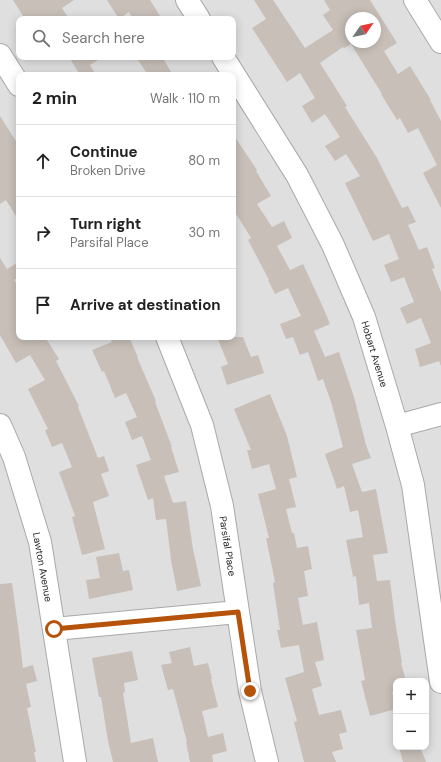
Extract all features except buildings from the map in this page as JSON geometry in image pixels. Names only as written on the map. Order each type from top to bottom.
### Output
[{"type":"street","points":[[187,0],[197,16]]},
{"type":"street","points":[[415,0],[441,42]]},
{"type":"street","points":[[0,55],[16,80]]},
{"type":"street","name":"Hobart Avenue","points":[[225,60],[232,72]]},
{"type":"street","name":"Hobart Avenue","points":[[236,78],[297,175],[333,245],[364,317],[413,485],[441,682]]},
{"type":"street","name":"Parsifal Place","points":[[168,340],[202,425],[222,506],[250,691],[266,762]]},
{"type":"street","points":[[397,426],[441,414]]},
{"type":"street","name":"Lawton Avenue","points":[[0,425],[14,456],[40,542],[75,762]]},
{"type":"street","points":[[54,629],[238,612]]},
{"type":"shaded area","points":[[0,0],[441,0],[441,762],[0,762]]},
{"type":"route","points":[[54,629],[238,612],[250,691]]}]
